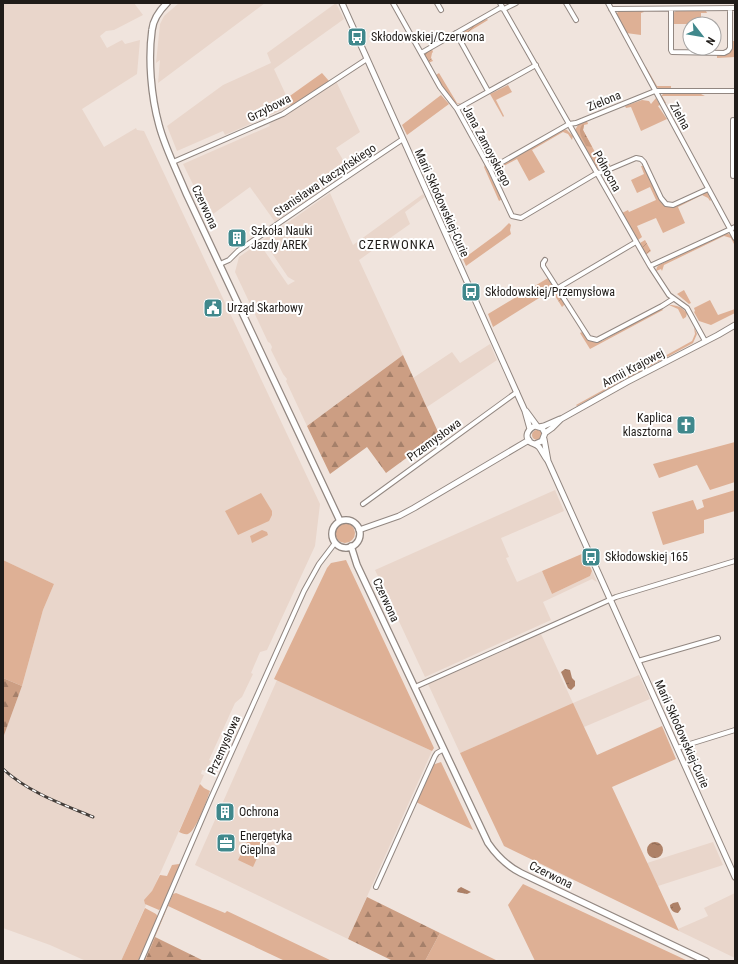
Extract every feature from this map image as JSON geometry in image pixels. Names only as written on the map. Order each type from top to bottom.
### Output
[{"type":"main road","name":"Czerwona","points":[[167,3],[161,9],[152,30],[152,87],[158,124],[186,193],[340,520]]},
{"type":"main road","points":[[340,520],[354,523],[359,530],[358,539],[352,546],[344,548],[335,543],[332,535],[334,526],[340,520]]},
{"type":"main road","name":"Czerwona","points":[[352,546],[357,564],[488,843],[496,854],[521,873],[706,961]]},
{"type":"street","name":"Marii Skłodowskiej-Curie","points":[[342,3],[517,392],[525,411],[530,429]]},
{"type":"street","name":"Jana Zamoyskiego","points":[[393,3],[440,87],[457,109],[490,169],[512,216],[521,218],[597,173]]},
{"type":"street","points":[[437,3],[441,10]]},
{"type":"street","name":"Północna","points":[[500,3],[665,291],[687,308],[705,341]]},
{"type":"street","points":[[421,53],[500,8],[504,9],[516,3]]},
{"type":"street","points":[[566,3],[576,20]]},
{"type":"street","name":"Zielna","points":[[608,3],[735,238]]},
{"type":"street","points":[[611,9],[733,8],[730,48],[728,51],[724,53],[672,52],[670,9]]},
{"type":"street","points":[[456,33],[488,91]]},
{"type":"street","name":"Grzybowa","points":[[173,162],[284,114],[367,59]]},
{"type":"street","points":[[457,109],[536,65]]},
{"type":"street","name":"Zielona","points":[[490,169],[569,124],[576,123],[655,91],[735,91]]},
{"type":"street","points":[[733,120],[733,176]]},
{"type":"street","name":"Stanisława Kaczyńskiego","points":[[220,264],[229,260],[238,251],[314,198],[403,139]]},
{"type":"street","points":[[597,173],[634,159],[640,159],[644,162],[660,198],[666,204],[673,205],[708,188]]},
{"type":"street","points":[[650,266],[735,227]]},
{"type":"street","points":[[558,288],[636,242]]},
{"type":"street","points":[[545,260],[543,266],[589,338],[593,340],[597,340],[662,306],[673,298]]},
{"type":"street","name":"Armii Krajowej","points":[[544,436],[561,419],[735,325]]},
{"type":"street","name":"Przemysłowa","points":[[363,504],[517,392]]},
{"type":"street","name":"Marii Skłodowskiej-Curie","points":[[525,411],[538,426]]},
{"type":"street","points":[[538,426],[544,436],[540,443],[535,444],[529,440],[527,434],[530,429],[538,426],[544,426],[561,419]]},
{"type":"street","name":"Marii Skłodowskiej-Curie","points":[[544,436],[548,461]]},
{"type":"street","points":[[359,530],[399,516],[529,440]]},
{"type":"street","name":"Marii Skłodowskiej-Curie","points":[[535,444],[548,461],[735,877]]},
{"type":"street","name":"Przemysłowa","points":[[141,961],[219,779],[304,591],[319,564],[335,543]]},
{"type":"street","points":[[415,687],[610,599],[735,561]]},
{"type":"street","points":[[638,661],[718,638]]},
{"type":"street","points":[[677,748],[735,730]]},
{"type":"street","points":[[376,887],[435,756],[444,749]]},
{"type":"shaded area","points":[[3,3],[134,3],[143,15],[114,30],[106,31],[100,36],[107,48],[122,40],[125,44],[140,40],[137,74],[82,109],[104,147],[136,128],[137,130],[144,131],[320,504],[315,546],[267,650],[260,652],[251,673],[253,674],[242,697],[235,703],[209,760],[211,761],[206,771],[202,770],[201,774],[204,775],[121,961],[86,961],[50,945],[3,928],[3,738],[22,686],[43,610],[54,584],[3,560]]},
{"type":"shaded area","points":[[179,3],[265,3],[158,83],[160,60],[156,63],[160,24],[164,16]]},
{"type":"shaded area","points":[[336,3],[344,19],[274,69],[291,106],[225,135],[223,131],[177,151],[167,126],[223,85],[271,63],[267,53]]},
{"type":"shaded area","points":[[619,11],[644,12],[641,13],[641,35],[626,33],[616,14]]},
{"type":"shaded area","points":[[676,11],[706,11],[707,13],[701,13],[701,16],[682,16],[682,24],[674,24],[673,13]]},
{"type":"shaded area","points":[[487,19],[488,20],[460,36],[461,33]]},
{"type":"shaded area","points":[[733,41],[735,41],[735,57],[717,58],[717,56],[727,54]]},
{"type":"shaded area","points":[[432,49],[433,52],[431,58],[433,61],[428,63],[424,54]]},
{"type":"shaded area","points":[[645,67],[657,86],[671,86],[671,89],[660,89],[656,87]]},
{"type":"shaded area","points":[[322,73],[329,81],[291,106],[287,98]]},
{"type":"shaded area","points":[[439,73],[457,103],[462,104],[458,104],[454,102],[447,94],[436,75]]},
{"type":"shaded area","points":[[336,81],[360,132],[336,148],[349,170],[275,222],[250,187],[209,217],[183,164],[270,126],[269,124]]},
{"type":"shaded area","points":[[508,85],[512,92],[496,100],[504,116],[503,117],[490,94]]},
{"type":"shaded area","points":[[664,93],[699,93],[705,96],[662,96],[666,103],[663,103],[661,96]]},
{"type":"shaded area","points":[[441,95],[449,104],[407,135],[402,125]]},
{"type":"shaded area","points":[[656,98],[660,105],[658,106],[667,119],[641,131],[631,107],[626,108],[625,106],[642,100],[649,101],[651,104]]},
{"type":"shaded area","points":[[587,121],[588,124],[584,125],[583,130],[601,163],[608,165],[610,164],[610,166],[602,170],[597,168],[575,130],[578,125]]},
{"type":"shaded area","points":[[564,129],[573,136],[572,140],[568,134],[563,132],[532,150],[545,172],[529,181],[517,159],[498,169],[496,173],[494,173],[495,169]]},
{"type":"shaded area","points":[[485,165],[502,199],[499,201],[484,167]]},
{"type":"shaded area","points":[[641,166],[644,166],[660,201],[666,206],[672,207],[705,192],[707,192],[711,200],[710,201],[702,195],[678,207],[685,223],[663,233],[656,218],[637,226],[642,237],[638,240],[622,213],[628,210],[629,212],[656,200],[650,187],[637,193],[631,180],[644,174]]},
{"type":"shaded area","points":[[330,193],[353,245],[423,194],[425,197],[405,212],[410,224],[359,260],[403,355],[307,426],[286,381],[287,379],[271,350],[272,347],[268,342],[235,272],[239,257],[259,243],[288,285],[295,281],[288,277],[263,240]]},
{"type":"shaded area","points":[[509,223],[511,225],[511,234],[466,266],[463,259],[501,231]]},
{"type":"shaded area","points":[[727,233],[733,238],[735,246],[731,238],[724,236],[664,265],[662,271],[661,269],[656,271],[659,265]]},
{"type":"shaded area","points":[[645,240],[651,251],[647,254],[640,243]]},
{"type":"shaded area","points":[[548,278],[555,288],[493,327],[488,314]]},
{"type":"shaded area","points":[[555,288],[565,304],[562,307],[552,291]]},
{"type":"shaded area","points":[[684,290],[691,303],[689,304],[677,294]]},
{"type":"shaded area","points":[[710,300],[718,315],[735,309],[735,313],[711,325],[699,321],[694,312],[694,308]]},
{"type":"shaded area","points":[[669,305],[677,306],[683,309],[687,313],[686,317],[683,319],[678,309]]},
{"type":"shaded area","points":[[661,308],[663,310],[590,349],[580,333],[582,332],[588,339],[593,341],[602,341]]},
{"type":"shaded area","points":[[694,327],[697,334],[693,343],[577,406],[576,405],[692,341],[695,334]]},
{"type":"shaded area","points":[[490,344],[497,360],[427,407],[413,378],[452,352],[460,363]]},
{"type":"shaded area","points":[[535,430],[539,430],[541,431],[541,439],[535,440],[532,437],[532,433]]},
{"type":"shaded area","points":[[735,442],[735,482],[710,490],[697,465],[659,478],[653,464]]},
{"type":"shaded area","points":[[555,490],[564,511],[501,538],[509,557],[506,558],[517,582],[542,571],[552,594],[590,576],[592,571],[597,582],[592,579],[543,602],[551,620],[425,677],[375,570]]},
{"type":"shaded area","points":[[735,490],[735,511],[704,520],[704,533],[663,545],[652,512],[693,500],[697,510],[704,507],[702,500]]},
{"type":"shaded area","points":[[261,493],[272,511],[269,521],[238,535],[225,511]]},
{"type":"shaded area","points":[[345,523],[352,526],[355,533],[352,540],[345,543],[338,540],[335,533],[338,526]]},
{"type":"shaded area","points":[[262,530],[267,532],[268,535],[252,543],[250,536]]},
{"type":"shaded area","points":[[584,553],[592,571],[590,576],[552,594],[542,571]]},
{"type":"shaded area","points":[[3,560],[54,584],[43,610],[22,686],[3,678]]},
{"type":"shaded area","points":[[346,560],[434,748],[432,751],[274,679],[327,568],[331,563]]},
{"type":"shaded area","points":[[541,634],[573,703],[639,675],[650,699],[584,727],[572,704],[460,753],[428,684]]},
{"type":"shaded area","points":[[277,680],[432,751],[348,939],[195,865]]},
{"type":"shaded area","points":[[573,703],[597,755],[662,726],[676,759],[612,787],[679,931],[504,846],[460,753]]},
{"type":"shaded area","points":[[441,762],[473,830],[416,802],[432,765]]},
{"type":"shaded area","points":[[200,784],[210,791],[201,815],[191,832],[184,834],[179,832]]},
{"type":"shaded area","points":[[251,834],[265,841],[253,867],[238,860]]},
{"type":"shaded area","points":[[713,842],[723,865],[658,886],[647,863]]},
{"type":"shaded area","points":[[172,865],[180,865],[162,908],[159,910],[145,904],[144,900],[152,891],[160,875],[167,876]]},
{"type":"shaded area","points":[[523,884],[688,961],[535,961],[508,905]]},
{"type":"shaded area","points":[[176,893],[225,913],[227,911],[332,961],[285,961],[168,906],[145,961],[143,961],[173,894]]},
{"type":"shaded area","points":[[735,893],[735,958],[679,931],[678,929],[708,916],[704,908]]},
{"type":"shaded area","points":[[145,908],[156,914],[158,917],[138,961],[121,961]]},
{"type":"shaded area","points":[[440,933],[498,961],[425,961]]},
{"type":"green space","points":[[583,124],[583,130],[592,147],[586,146],[581,135],[580,130]]},
{"type":"green space","points":[[403,355],[439,434],[386,473],[367,447],[330,474],[307,426]]},
{"type":"green space","points":[[3,678],[22,686],[3,738]]},
{"type":"green space","points":[[367,897],[440,933],[425,961],[393,961],[348,939]]},
{"type":"green space","points":[[155,937],[204,961],[145,961]]},
{"type":"water","points":[[565,669],[570,670],[572,678],[575,681],[575,686],[571,690],[568,688],[561,672]]},
{"type":"water","points":[[655,842],[661,844],[663,850],[661,856],[655,858],[649,856],[647,850],[649,844]]},
{"type":"water","points":[[461,887],[471,892],[467,894],[457,892]]},
{"type":"water","points":[[678,902],[681,909],[678,913],[672,910],[670,905]]},
{"type":"railway","points":[[3,769],[34,791],[93,817]]},
{"type":"place","name":"Skłodowskiej/Czerwona","points":[[357,37]]},
{"type":"place","name":"Szkoła Nauki Jazdy AREK","points":[[237,238]]},
{"type":"place","name":"Skłodowskiej/Przemysłowa","points":[[471,292]]},
{"type":"place","name":"Urząd Skarbowy","points":[[213,308]]},
{"type":"place","name":"Kaplica klasztorna","points":[[686,425]]},
{"type":"place","name":"Skłodowskiej 165","points":[[591,557]]},
{"type":"place","name":"Ochrona","points":[[225,812]]},
{"type":"place","name":"Energetyka Cieplna","points":[[226,843]]},
{"type":"district","name":"CZERWONKA","points":[[397,244]]}]
